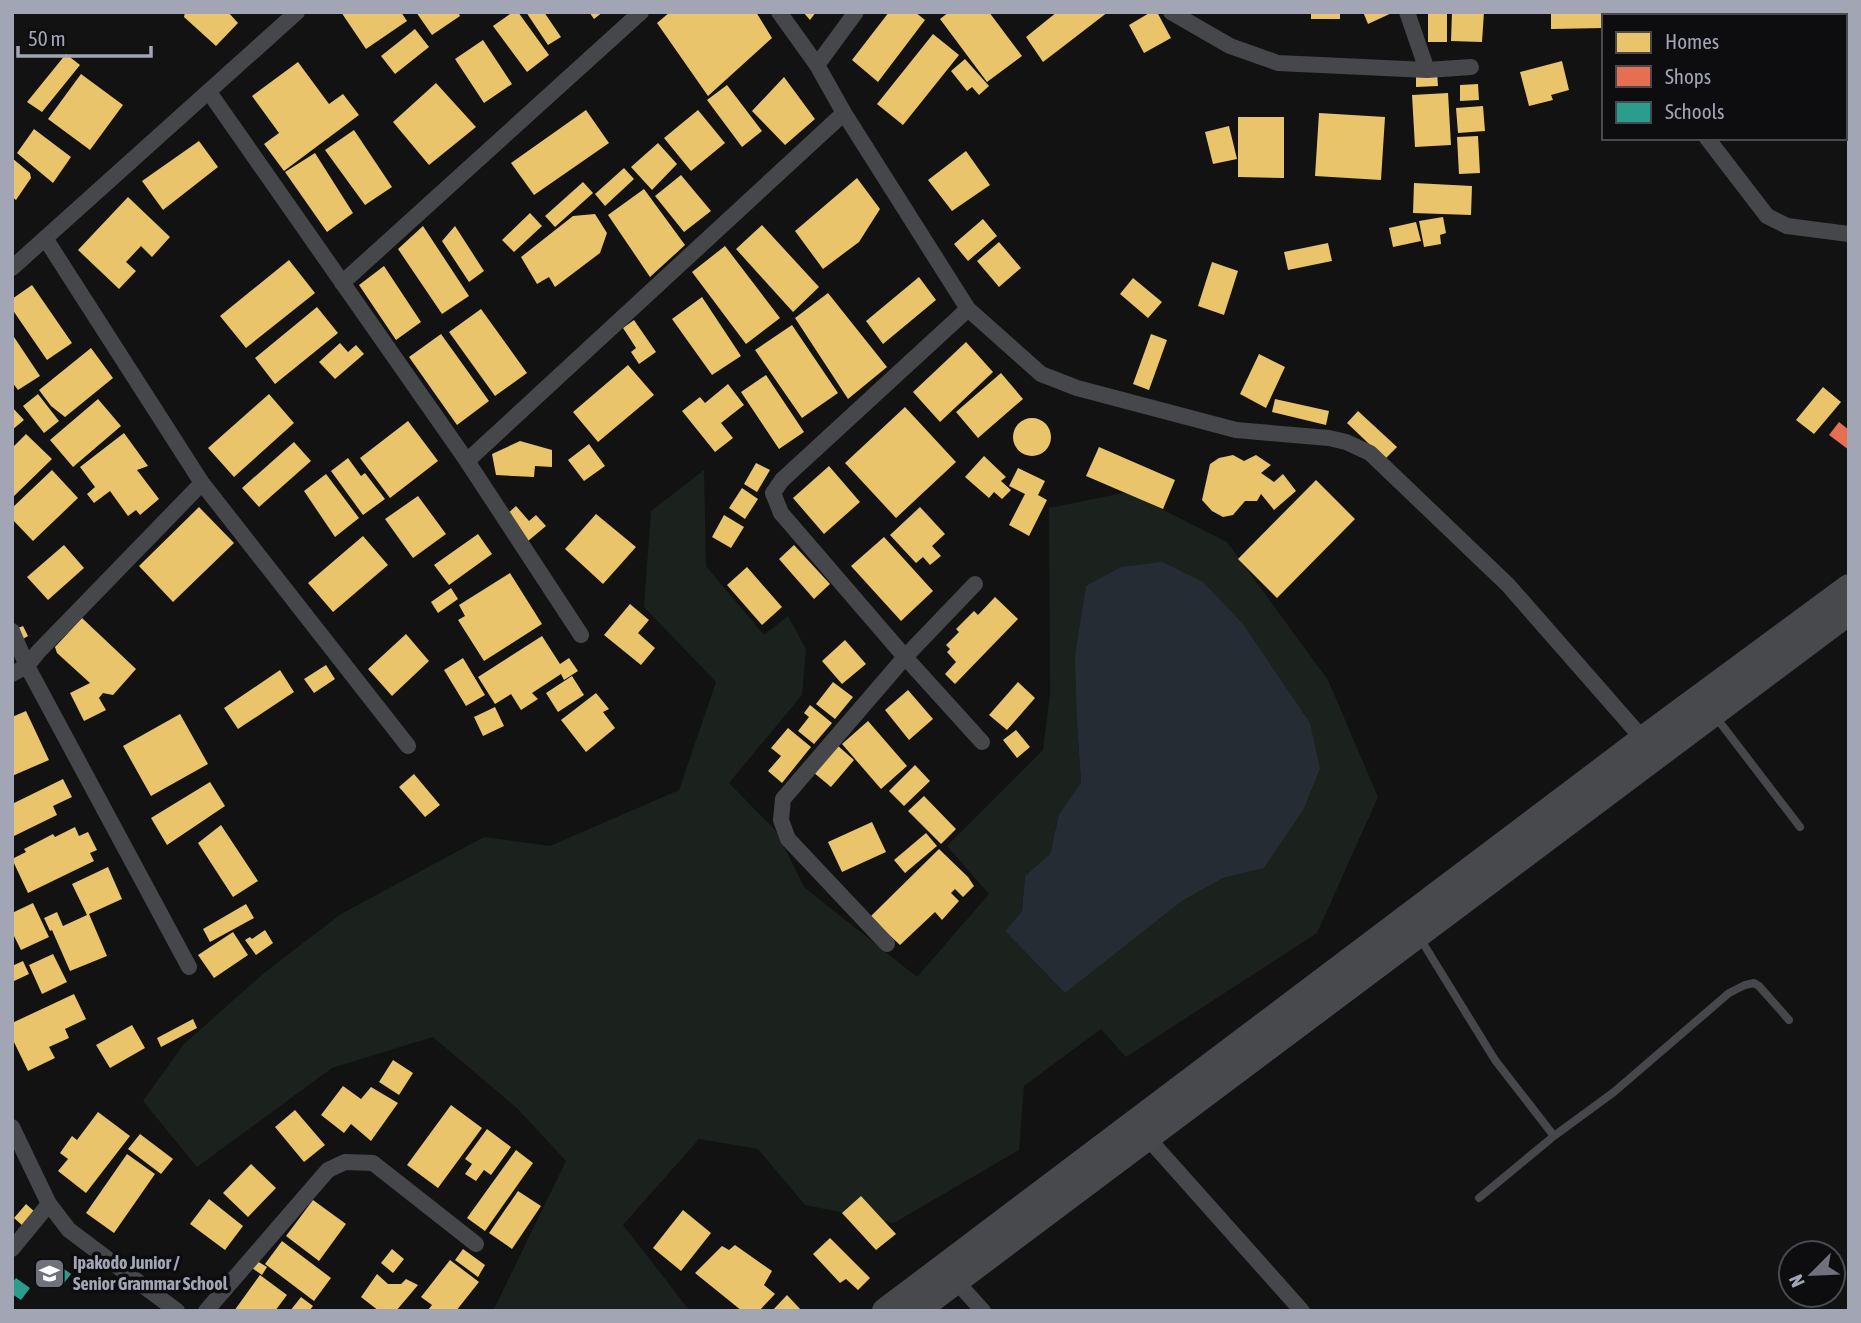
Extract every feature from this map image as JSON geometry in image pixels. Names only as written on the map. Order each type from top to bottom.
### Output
[{"type":"main road","points":[[885,1311],[1643,739],[1849,587]]},
{"type":"main road","points":[[916,1311],[1146,1136],[1849,612]]},
{"type":"street","points":[[12,268],[297,12]]},
{"type":"street","points":[[342,283],[641,12]]},
{"type":"street","points":[[779,12],[817,65],[844,113],[968,309],[1041,374],[1077,388],[1236,430],[1329,438],[1370,453],[1508,585],[1643,739]]},
{"type":"street","points":[[817,65],[856,12]]},
{"type":"street","points":[[1171,12],[1230,46],[1278,63],[1427,70],[1471,68]]},
{"type":"street","points":[[1407,12],[1427,70]]},
{"type":"street","points":[[209,92],[467,461],[581,635]]},
{"type":"street","points":[[467,461],[844,113]]},
{"type":"street","points":[[1709,140],[1767,216],[1787,226],[1849,234]]},
{"type":"street","points":[[45,238],[202,483],[408,746]]},
{"type":"street","points":[[968,309],[782,480],[773,494],[780,513],[982,742]]},
{"type":"street","points":[[20,670],[202,483]]},
{"type":"street","points":[[887,944],[788,839],[781,820],[783,799],[905,657],[975,584]]},
{"type":"street","points":[[12,631],[20,670],[189,967]]},
{"type":"street","points":[[12,1127],[48,1205],[69,1230],[177,1311]]},
{"type":"street","points":[[1146,1136],[1302,1311]]},
{"type":"street","points":[[206,1311],[328,1170],[345,1162],[373,1163],[476,1244]]},
{"type":"street","points":[[12,1249],[48,1205]]},
{"type":"street","points":[[956,1281],[983,1311]]},
{"type":"lane","points":[[1713,714],[1800,827]]},
{"type":"lane","points":[[1417,934],[1495,1060],[1554,1136]]},
{"type":"lane","points":[[1479,1198],[1554,1136],[1614,1092],[1689,1026],[1739,987],[1754,983],[1759,986],[1789,1020]]},
{"type":"shaded area","points":[[704,470],[706,566],[764,635],[788,616],[806,649],[802,695],[729,783],[776,831],[804,887],[917,977],[989,894],[947,846],[1043,750],[1050,694],[1049,508],[1128,492],[1227,542],[1328,680],[1378,797],[1317,933],[1126,1057],[1101,1029],[1024,1086],[1019,1150],[894,1223],[805,1205],[758,1149],[699,1139],[623,1225],[690,1311],[493,1311],[566,1161],[518,1109],[433,1037],[332,1068],[197,1167],[143,1101],[183,1045],[264,973],[341,914],[484,837],[550,846],[679,790],[716,682],[644,607],[651,511]],"holes":[[[1077,722],[1320,769],[1304,809],[1264,868],[1223,878],[1182,901],[1065,992],[1005,931],[1022,911],[1025,876],[1050,854],[1059,814],[1081,784]]]},
{"type":"shaded area","points":[[1162,562],[1203,582],[1243,624],[1310,723],[1320,769],[1304,809],[1264,868],[1223,878],[1182,901],[1065,993],[1005,931],[1022,911],[1025,876],[1050,854],[1059,814],[1081,783],[1075,656],[1086,586],[1121,567]]},
{"type":"building: Homes","points":[[185,12],[228,12],[238,23],[216,46],[184,17]]},
{"type":"building: Homes","points":[[341,12],[401,12],[407,21],[366,49]]},
{"type":"building: Homes","points":[[416,12],[458,12],[460,16],[432,35]]},
{"type":"building: Homes","points":[[513,12],[518,12],[549,55],[527,72],[493,26]]},
{"type":"building: Homes","points":[[526,12],[544,12],[561,37],[548,45]]},
{"type":"building: Homes","points":[[589,12],[603,12],[594,19]]},
{"type":"building: Homes","points":[[670,12],[756,12],[772,38],[708,96],[657,23]]},
{"type":"building: Homes","points":[[803,12],[816,12],[810,20]]},
{"type":"building: Homes","points":[[889,12],[915,12],[925,20],[878,82],[852,60]]},
{"type":"building: Homes","points":[[949,12],[989,12],[1022,56],[987,82],[940,19]]},
{"type":"building: Homes","points":[[1057,12],[1108,12],[1043,62],[1026,37]]},
{"type":"building: Homes","points":[[1151,12],[1157,12],[1171,38],[1144,53],[1129,25]]},
{"type":"building: Homes","points":[[1311,12],[1340,12],[1340,19],[1311,19]]},
{"type":"building: Homes","points":[[1363,12],[1394,12],[1368,24]]},
{"type":"building: Homes","points":[[1428,12],[1447,12],[1447,42],[1428,42]]},
{"type":"building: Homes","points":[[1452,12],[1484,12],[1482,42],[1451,41]]},
{"type":"building: Homes","points":[[1551,12],[1609,12],[1602,14],[1602,28],[1551,29]]},
{"type":"building: Homes","points":[[415,29],[429,47],[395,74],[381,56]]},
{"type":"building: Homes","points":[[933,34],[959,55],[903,125],[877,104]]},
{"type":"building: Homes","points":[[483,40],[512,84],[484,103],[455,59]]},
{"type":"building: Homes","points":[[66,54],[80,65],[42,112],[27,102]]},
{"type":"building: Homes","points":[[965,59],[989,86],[979,95],[972,87],[967,91],[951,71]]},
{"type":"building: Homes","points":[[1562,61],[1569,90],[1551,95],[1553,100],[1529,106],[1520,72]]},
{"type":"building: Homes","points":[[298,62],[329,104],[343,94],[359,115],[284,171],[264,144],[279,133],[252,96]]},
{"type":"building: Homes","points":[[1437,72],[1438,86],[1416,87],[1416,73]]},
{"type":"building: Homes","points":[[81,74],[123,105],[90,150],[48,119]]},
{"type":"building: Homes","points":[[784,77],[815,119],[785,145],[752,111]]},
{"type":"building: Homes","points":[[436,83],[476,127],[429,165],[393,122]]},
{"type":"building: Homes","points":[[1478,84],[1479,100],[1460,101],[1460,85]]},
{"type":"building: Homes","points":[[727,85],[762,131],[742,147],[707,100]]},
{"type":"building: Homes","points":[[1448,93],[1451,145],[1415,147],[1412,95]]},
{"type":"building: Homes","points":[[1483,106],[1485,131],[1458,133],[1456,108]]},
{"type":"building: Homes","points":[[586,110],[609,143],[534,195],[511,163]]},
{"type":"building: Homes","points":[[698,110],[725,143],[691,171],[664,138]]},
{"type":"building: Homes","points":[[1319,113],[1385,117],[1381,180],[1315,176]]},
{"type":"building: Homes","points":[[1238,117],[1284,117],[1284,178],[1238,177]]},
{"type":"building: Homes","points":[[1229,126],[1237,159],[1213,164],[1205,132]]},
{"type":"building: Homes","points":[[34,129],[71,157],[53,183],[17,153]]},
{"type":"building: Homes","points":[[354,130],[392,187],[365,205],[325,150]]},
{"type":"building: Homes","points":[[1478,136],[1480,173],[1459,174],[1457,137]]},
{"type":"building: Homes","points":[[199,141],[218,167],[163,210],[142,181]]},
{"type":"building: Homes","points":[[658,143],[677,164],[652,190],[631,167]]},
{"type":"building: Homes","points":[[966,151],[990,185],[952,211],[928,180]]},
{"type":"building: Homes","points":[[315,153],[353,213],[327,232],[285,172]]},
{"type":"building: Homes","points":[[12,158],[30,173],[31,178],[16,200],[12,197]]},
{"type":"building: Homes","points":[[624,168],[634,179],[605,206],[595,194]]},
{"type":"building: Homes","points":[[681,175],[711,211],[684,232],[655,196]]},
{"type":"building: Homes","points":[[857,178],[880,209],[859,242],[823,269],[795,231]]},
{"type":"building: Homes","points":[[583,182],[593,193],[555,227],[545,216]]},
{"type":"building: Homes","points":[[1414,183],[1472,186],[1471,215],[1413,213]]},
{"type":"building: Homes","points":[[644,189],[685,245],[650,277],[608,215]]},
{"type":"building: Homes","points":[[128,197],[170,237],[152,257],[141,246],[126,262],[136,271],[119,289],[78,250]]},
{"type":"building: Homes","points":[[530,213],[542,226],[514,252],[502,240]]},
{"type":"building: Homes","points":[[595,214],[607,233],[600,253],[555,287],[549,277],[537,284],[521,257],[573,216]]},
{"type":"building: Homes","points":[[1443,217],[1446,233],[1440,235],[1441,244],[1424,247],[1419,221]]},
{"type":"building: Homes","points":[[983,219],[997,236],[968,261],[954,244]]},
{"type":"building: Homes","points":[[1416,222],[1421,241],[1393,247],[1389,228]]},
{"type":"building: Homes","points":[[762,225],[819,287],[793,312],[736,249]]},
{"type":"building: Homes","points":[[423,226],[469,296],[442,314],[398,249]]},
{"type":"building: Homes","points":[[455,226],[484,271],[469,282],[442,241]]},
{"type":"building: Homes","points":[[999,242],[1021,268],[999,287],[977,261]]},
{"type":"building: Homes","points":[[1328,243],[1332,261],[1288,270],[1284,252]]},
{"type":"building: Homes","points":[[725,246],[780,318],[746,344],[692,272]]},
{"type":"building: Homes","points":[[289,260],[315,293],[246,348],[220,316]]},
{"type":"building: Homes","points":[[1212,262],[1238,271],[1224,315],[1198,306]]},
{"type":"building: Homes","points":[[384,266],[421,322],[396,340],[359,285]]},
{"type":"building: Homes","points":[[919,277],[936,300],[883,344],[866,321]]},
{"type":"building: Homes","points":[[1133,278],[1162,302],[1148,318],[1120,294]]},
{"type":"building: Homes","points":[[32,285],[72,343],[47,360],[12,309],[12,299]]},
{"type":"building: Homes","points":[[828,293],[887,367],[848,399],[795,318]]},
{"type":"building: Homes","points":[[702,297],[741,356],[712,375],[672,319]]},
{"type":"building: Homes","points":[[317,307],[338,333],[275,384],[255,358]]},
{"type":"building: Homes","points":[[481,309],[527,373],[495,396],[449,332]]},
{"type":"building: Homes","points":[[634,320],[656,352],[639,364],[631,352],[636,348],[623,328]]},
{"type":"building: Homes","points":[[792,325],[838,393],[802,418],[755,350]]},
{"type":"building: Homes","points":[[12,334],[40,376],[18,390],[12,382]]},
{"type":"building: Homes","points":[[441,334],[489,401],[457,425],[409,357]]},
{"type":"building: Homes","points":[[1151,334],[1167,340],[1149,390],[1133,384]]},
{"type":"building: Homes","points":[[966,342],[993,372],[940,422],[913,392]]},
{"type":"building: Homes","points":[[340,343],[348,352],[356,345],[364,354],[335,379],[319,362]]},
{"type":"building: Homes","points":[[91,348],[113,378],[65,417],[51,406],[39,390]]},
{"type":"building: Homes","points":[[1259,354],[1285,367],[1266,408],[1240,394]]},
{"type":"building: Homes","points":[[628,365],[654,395],[598,442],[573,412]]},
{"type":"building: Homes","points":[[1001,373],[1023,399],[978,438],[956,412]]},
{"type":"building: Homes","points":[[766,375],[804,432],[779,449],[741,392]]},
{"type":"building: Homes","points":[[728,384],[744,405],[721,423],[733,438],[715,452],[682,411],[700,397],[705,403]]},
{"type":"building: Homes","points":[[1823,387],[1841,402],[1814,434],[1796,420]]},
{"type":"building: Homes","points":[[38,394],[59,421],[44,433],[23,406]]},
{"type":"building: Homes","points":[[269,394],[294,423],[234,477],[208,448]]},
{"type":"building: Homes","points":[[98,399],[121,426],[73,467],[50,440]]},
{"type":"building: Homes","points":[[1275,399],[1329,411],[1326,425],[1272,412]]},
{"type":"building: Homes","points":[[12,407],[24,420],[12,430]]},
{"type":"building: Homes","points":[[905,407],[956,462],[896,518],[845,463]]},
{"type":"building: Homes","points":[[1358,411],[1397,447],[1385,459],[1347,423]]},
{"type":"building: Homes","points":[[1032,418],[1046,423],[1051,437],[1046,451],[1032,456],[1018,451],[1013,437],[1018,423]]},
{"type":"building: Homes","points":[[408,421],[438,461],[390,498],[360,458]]},
{"type":"building: Homes","points":[[124,433],[148,466],[137,470],[159,499],[140,515],[136,510],[128,516],[110,491],[94,503],[87,494],[95,487],[80,467]]},
{"type":"building: Homes","points":[[26,434],[52,459],[12,498],[12,448]]},
{"type":"building: Homes","points":[[520,441],[552,450],[552,467],[535,466],[534,477],[496,475],[492,454]]},
{"type":"building: Homes","points":[[294,442],[311,461],[259,507],[242,488]]},
{"type":"building: Homes","points":[[589,444],[605,466],[584,481],[568,460]]},
{"type":"building: Homes","points":[[1099,447],[1175,480],[1163,509],[1086,476]]},
{"type":"building: Homes","points":[[1233,455],[1244,461],[1256,455],[1271,465],[1261,473],[1274,482],[1283,474],[1296,491],[1274,510],[1261,494],[1257,501],[1245,501],[1233,515],[1223,517],[1212,511],[1202,500],[1210,464],[1219,458]]},
{"type":"building: Homes","points":[[984,456],[1006,477],[1001,481],[1011,490],[1002,499],[994,492],[989,498],[965,477]]},
{"type":"building: Homes","points":[[348,458],[361,476],[365,473],[385,499],[363,515],[331,471]]},
{"type":"building: Homes","points":[[756,463],[770,470],[757,492],[744,484]]},
{"type":"building: Homes","points":[[829,466],[860,502],[824,534],[793,498]]},
{"type":"building: Homes","points":[[1018,468],[1045,481],[1038,495],[1047,500],[1029,536],[1009,525],[1025,494],[1009,486]]},
{"type":"building: Homes","points":[[52,470],[78,498],[33,541],[12,519],[12,508]]},
{"type":"building: Homes","points":[[326,474],[359,518],[335,537],[304,491]]},
{"type":"building: Homes","points":[[1316,480],[1355,519],[1277,598],[1238,559]]},
{"type":"building: Homes","points":[[742,488],[758,499],[745,519],[729,508]]},
{"type":"building: Homes","points":[[418,496],[446,534],[413,558],[385,519]]},
{"type":"building: Homes","points":[[516,506],[529,521],[536,515],[546,526],[528,541],[506,515]]},
{"type":"building: Homes","points":[[199,507],[234,543],[173,602],[139,566]]},
{"type":"building: Homes","points":[[920,507],[945,534],[932,546],[941,556],[930,565],[923,557],[916,563],[890,535]]},
{"type":"building: Homes","points":[[596,514],[636,547],[603,584],[565,549]]},
{"type":"building: Homes","points":[[724,515],[744,527],[731,548],[712,537]]},
{"type":"building: Homes","points":[[478,534],[492,554],[449,585],[434,565]]},
{"type":"building: Homes","points":[[363,536],[388,565],[333,612],[308,583]]},
{"type":"building: Homes","points":[[884,537],[933,591],[901,621],[851,566]]},
{"type":"building: Homes","points":[[64,545],[84,568],[48,600],[27,577]]},
{"type":"building: Homes","points":[[794,545],[830,584],[814,599],[779,559]]},
{"type":"building: Homes","points":[[747,567],[782,607],[762,625],[727,585]]},
{"type":"building: Homes","points":[[510,573],[542,624],[484,661],[458,620],[465,616],[459,605]]},
{"type":"building: Homes","points":[[451,588],[458,599],[438,613],[431,602]]},
{"type":"building: Homes","points":[[995,597],[1018,619],[955,684],[945,674],[956,662],[947,652],[950,649],[946,645],[959,632],[956,629],[974,611],[978,615]]},
{"type":"building: Homes","points":[[630,604],[649,620],[638,633],[655,648],[641,665],[604,635]]},
{"type":"building: Homes","points":[[82,618],[136,669],[113,695],[103,693],[99,698],[106,710],[84,721],[70,693],[90,683],[57,653],[55,647]]},
{"type":"building: Homes","points":[[23,626],[28,636],[18,642],[13,630]]},
{"type":"building: Homes","points":[[406,634],[429,661],[392,696],[368,669]]},
{"type":"building: Homes","points":[[542,636],[560,664],[569,658],[578,671],[564,680],[561,674],[532,693],[538,699],[521,710],[511,694],[495,704],[478,677]]},
{"type":"building: Homes","points":[[845,640],[866,664],[842,684],[822,661]]},
{"type":"building: Homes","points":[[463,658],[485,695],[466,706],[444,670]]},
{"type":"building: Homes","points":[[326,665],[335,679],[314,693],[304,679]]},
{"type":"building: Homes","points":[[280,670],[294,692],[238,729],[224,708]]},
{"type":"building: Homes","points":[[572,676],[584,695],[558,712],[546,693]]},
{"type":"building: Homes","points":[[833,682],[853,697],[835,719],[816,704]]},
{"type":"building: Homes","points":[[1018,682],[1035,698],[1007,730],[989,715]]},
{"type":"building: Homes","points":[[908,690],[933,719],[909,740],[885,710]]},
{"type":"building: Homes","points":[[596,693],[609,709],[603,712],[615,728],[586,752],[561,720]]},
{"type":"building: Homes","points":[[810,705],[832,723],[814,744],[798,731],[809,717],[804,713]]},
{"type":"building: Homes","points":[[495,707],[504,726],[483,736],[474,717]]},
{"type":"building: Homes","points":[[26,711],[49,760],[12,776],[12,717]]},
{"type":"building: Homes","points":[[180,714],[208,764],[151,796],[123,746]]},
{"type":"building: Homes","points":[[868,721],[907,766],[881,789],[842,744]]},
{"type":"building: Homes","points":[[788,728],[811,747],[782,783],[768,771],[781,756],[771,748]]},
{"type":"building: Homes","points":[[1016,730],[1030,747],[1017,758],[1003,740]]},
{"type":"building: Homes","points":[[837,745],[854,760],[831,787],[813,772]]},
{"type":"building: Homes","points":[[915,765],[930,781],[904,806],[889,791]]},
{"type":"building: Homes","points":[[414,774],[440,805],[425,817],[399,787]]},
{"type":"building: Homes","points":[[63,779],[72,797],[53,806],[57,815],[12,837],[12,804]]},
{"type":"building: Homes","points":[[210,782],[225,806],[167,845],[151,818]]},
{"type":"building: Homes","points":[[924,796],[956,829],[941,844],[908,811]]},
{"type":"building: Homes","points":[[872,822],[886,852],[842,872],[828,842]]},
{"type":"building: Homes","points":[[221,825],[258,881],[233,897],[198,843]]},
{"type":"building: Homes","points":[[75,827],[79,836],[88,832],[97,850],[90,853],[94,861],[28,893],[12,859],[26,852],[24,849],[53,834],[55,837]]},
{"type":"building: Homes","points":[[926,833],[937,846],[905,873],[894,860]]},
{"type":"building: Homes","points":[[939,849],[974,886],[963,897],[955,889],[951,893],[959,901],[942,920],[935,912],[900,945],[870,917]]},
{"type":"building: Homes","points":[[108,867],[122,899],[89,914],[107,956],[70,971],[44,918],[57,912],[63,926],[87,915],[72,884]]},
{"type":"building: Homes","points":[[33,903],[49,937],[21,950],[12,932],[12,913]]},
{"type":"building: Homes","points":[[246,904],[254,918],[210,942],[203,929]]},
{"type":"building: Homes","points":[[265,930],[273,943],[256,955],[245,940],[250,937],[252,939]]},
{"type":"building: Homes","points":[[233,932],[248,955],[214,978],[198,955]]},
{"type":"building: Homes","points":[[53,954],[67,982],[42,994],[29,965]]},
{"type":"building: Homes","points":[[23,961],[29,974],[12,982],[12,966]]},
{"type":"building: Homes","points":[[74,994],[86,1019],[65,1029],[69,1038],[49,1047],[55,1058],[28,1071],[12,1038],[12,1023]]},
{"type":"building: Homes","points":[[193,1019],[197,1028],[161,1047],[157,1038]]},
{"type":"building: Homes","points":[[132,1025],[145,1048],[110,1068],[96,1045]]},
{"type":"building: Homes","points":[[393,1060],[413,1073],[399,1095],[379,1082]]},
{"type":"building: Homes","points":[[343,1086],[361,1099],[371,1087],[398,1103],[371,1141],[351,1124],[344,1133],[321,1115]]},
{"type":"building: Homes","points":[[451,1105],[482,1128],[438,1188],[407,1165]]},
{"type":"building: Homes","points":[[295,1110],[325,1145],[304,1162],[275,1127]]},
{"type":"building: Homes","points":[[98,1112],[130,1136],[86,1193],[58,1171],[68,1159],[60,1153],[72,1136],[77,1140]]},
{"type":"building: Homes","points":[[487,1129],[511,1147],[491,1175],[484,1170],[476,1181],[465,1174],[472,1164],[465,1159]]},
{"type":"building: Homes","points":[[140,1134],[173,1159],[161,1174],[128,1149]]},
{"type":"building: Homes","points":[[516,1150],[533,1163],[485,1231],[467,1218]]},
{"type":"building: Homes","points":[[127,1154],[155,1174],[114,1233],[86,1213]]},
{"type":"building: Homes","points":[[251,1164],[276,1188],[248,1217],[223,1193]]},
{"type":"building: Homes","points":[[518,1191],[541,1206],[512,1249],[489,1233]]},
{"type":"building: Homes","points":[[861,1196],[896,1234],[876,1250],[842,1213]]},
{"type":"building: Homes","points":[[209,1199],[243,1226],[225,1250],[190,1224]]},
{"type":"building: Homes","points":[[313,1200],[346,1224],[319,1261],[286,1236]]},
{"type":"building: Homes","points":[[26,1204],[35,1212],[23,1226],[14,1218]]},
{"type":"building: Homes","points":[[683,1210],[711,1233],[681,1271],[653,1248]]},
{"type":"building: Homes","points":[[830,1238],[870,1278],[858,1290],[846,1279],[840,1283],[813,1254]]},
{"type":"building: Homes","points":[[282,1241],[331,1278],[314,1301],[265,1264]]},
{"type":"building: Homes","points":[[735,1245],[772,1271],[764,1285],[775,1294],[759,1311],[742,1311],[695,1273],[722,1246],[729,1250]]},
{"type":"building: Homes","points":[[392,1249],[404,1259],[393,1273],[381,1263]]},
{"type":"building: Homes","points":[[463,1249],[485,1265],[478,1277],[455,1260]]},
{"type":"building: Homes","points":[[450,1260],[479,1282],[456,1311],[427,1311],[432,1305],[421,1297]]},
{"type":"building: Homes","points":[[257,1261],[267,1267],[262,1275],[252,1268]]},
{"type":"building: Homes","points":[[377,1274],[388,1284],[401,1284],[406,1279],[418,1285],[396,1311],[379,1311],[361,1297]]},
{"type":"building: Homes","points":[[260,1275],[287,1295],[275,1311],[234,1311]]},
{"type":"building: Homes","points":[[787,1295],[802,1311],[772,1311]]},
{"type":"building: Homes","points":[[301,1297],[313,1306],[309,1311],[290,1311]]},
{"type":"building: Shops","points":[[1839,422],[1849,430],[1849,450],[1829,435]]},
{"type":"building: Schools","points":[[57,1264],[71,1274],[64,1283],[51,1273]]},
{"type":"building: Schools","points":[[16,1278],[30,1288],[21,1300],[12,1294],[12,1283]]},
{"type":"place","name":"Ipakodo Junior / Senior Grammar School","points":[[50,1273]]}]
